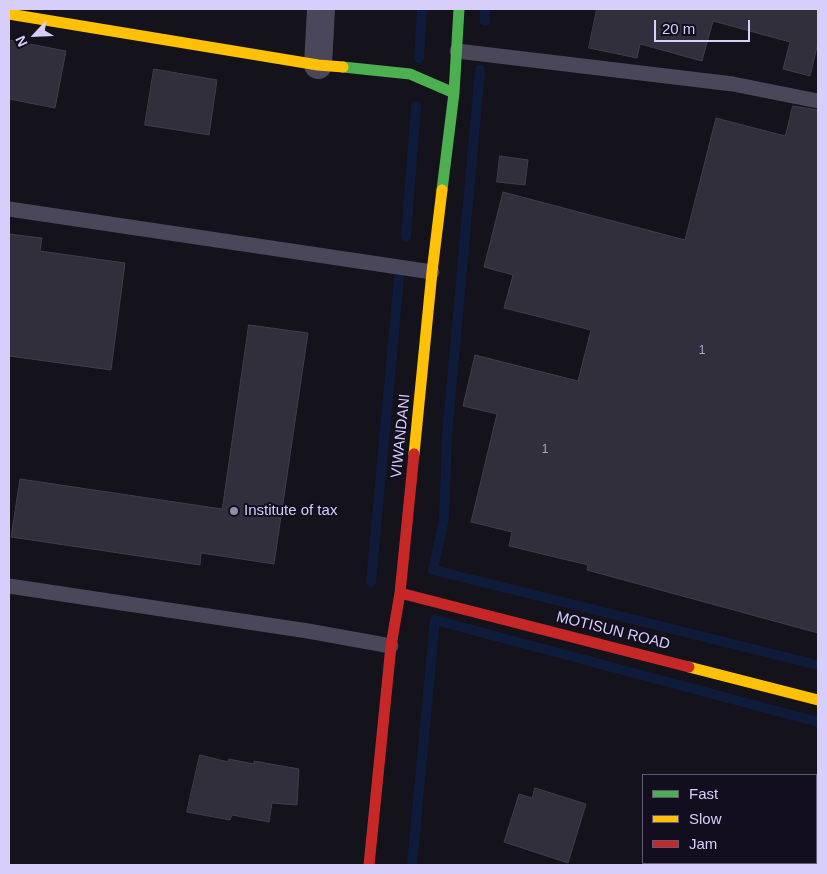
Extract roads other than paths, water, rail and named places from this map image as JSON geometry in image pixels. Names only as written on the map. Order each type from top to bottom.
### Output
[{"type":"street","points":[[318,65],[320,9]]},
{"type":"street","name":"VIWANDANI","points":[[369,865],[391,646],[400,593],[432,272],[454,93],[459,9]]},
{"type":"street","points":[[9,14],[44,15],[318,65],[410,74],[454,93]]},
{"type":"street","name":"MOTISUN ROAD","points":[[400,593],[818,700]]},
{"type":"lane","points":[[457,51],[733,84],[818,101]]},
{"type":"lane","points":[[9,209],[432,272]]},
{"type":"lane","points":[[9,586],[308,631],[391,646]]},
{"type":"waterway","points":[[419,58],[422,9]]},
{"type":"waterway","points":[[485,9],[485,21]]},
{"type":"waterway","points":[[480,70],[447,436],[444,519],[433,570],[818,665]]},
{"type":"waterway","points":[[406,236],[416,106]]},
{"type":"waterway","points":[[371,582],[399,278]]},
{"type":"waterway","points":[[412,865],[435,620],[818,722]]},
{"type":"place","name":"Institute of tax","points":[[234,511]]}]
